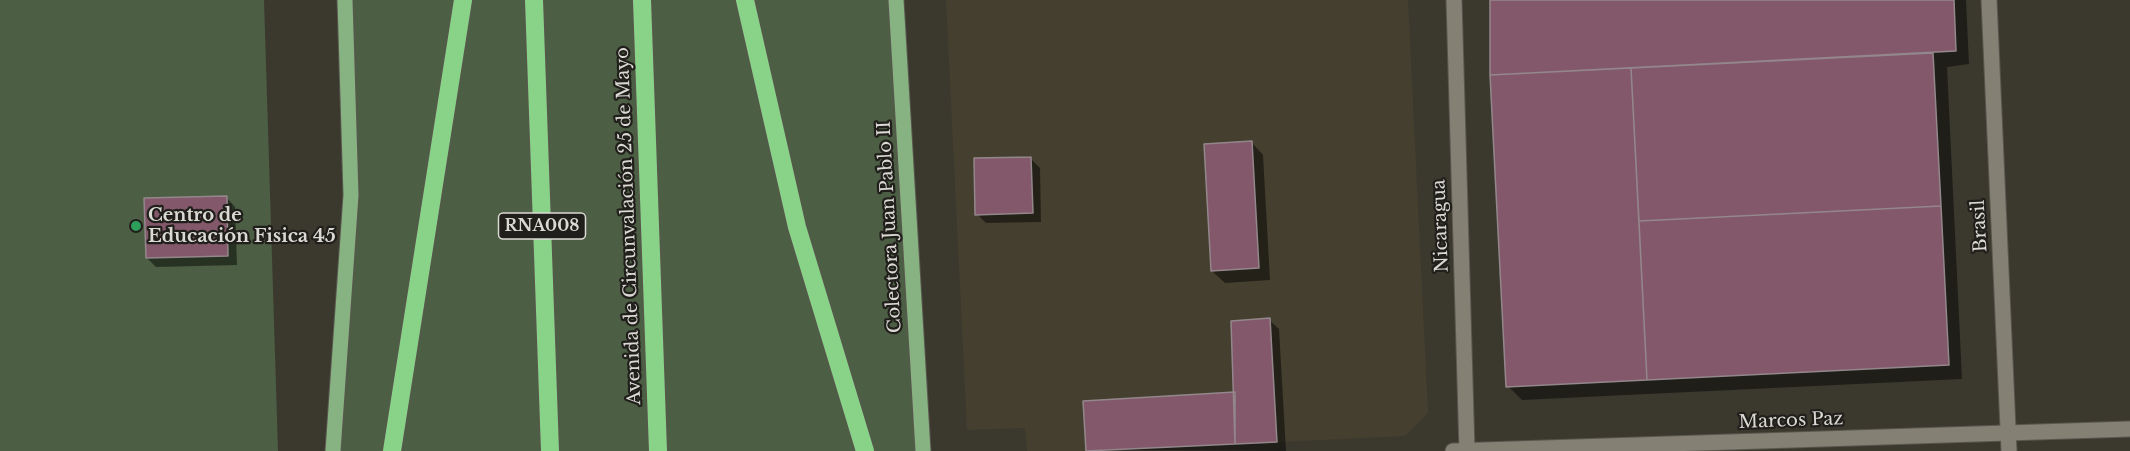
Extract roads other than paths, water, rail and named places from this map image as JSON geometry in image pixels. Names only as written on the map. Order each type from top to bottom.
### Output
[{"type":"highway","points":[[392,451],[463,0]]},
{"type":"highway","name":"RNA008","points":[[534,0],[550,451]]},
{"type":"highway","name":"Avenida de Circunvalación 25 de Mayo","points":[[642,0],[658,451]]},
{"type":"highway","points":[[745,0],[797,227],[865,451]]},
{"type":"main road","points":[[333,451],[351,195],[345,0]]},
{"type":"main road","name":"Colectora Juan Pablo II","points":[[896,0],[923,451]]},
{"type":"street","name":"Nicaragua","points":[[1454,0],[1467,451]]},
{"type":"street","name":"Brasil","points":[[1989,0],[2009,451]]},
{"type":"street","name":"Marcos Paz","points":[[1453,451],[2130,429]]},
{"type":"place","name":"Centro de Educación Fisica 45","points":[[136,226]]}]
